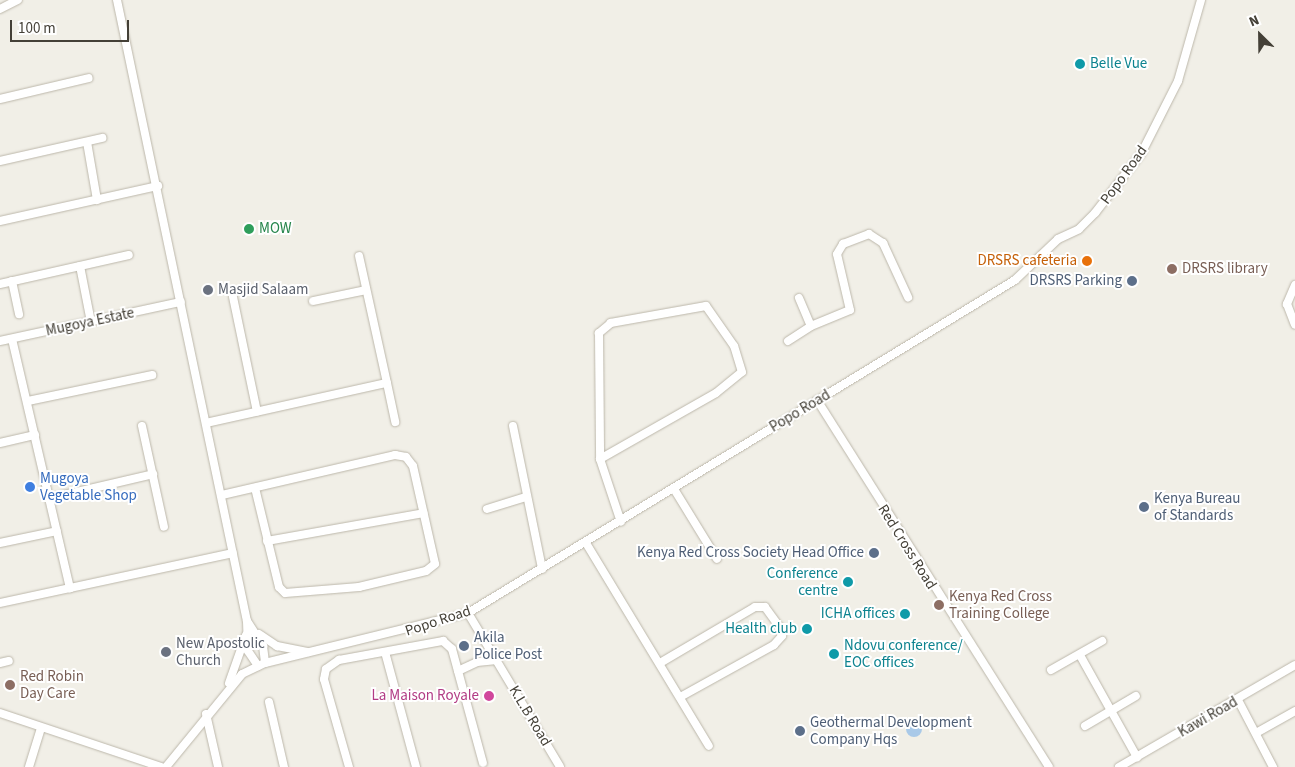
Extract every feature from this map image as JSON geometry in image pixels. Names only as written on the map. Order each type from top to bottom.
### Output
[{"type":"street","points":[[0,9],[18,0]]},
{"type":"street","points":[[117,0],[158,186],[222,496],[247,621],[248,651],[261,664]]},
{"type":"street","name":"Popo Road","points":[[261,664],[313,653],[468,614],[621,522],[817,400],[988,298],[1095,213],[1154,132],[1178,81],[1201,0]]},
{"type":"street","points":[[0,99],[89,78]]},
{"type":"street","points":[[0,161],[102,138]]},
{"type":"street","points":[[87,142],[97,200]]},
{"type":"street","points":[[0,221],[158,186]]},
{"type":"street","points":[[788,341],[811,326],[850,310],[837,254],[843,244],[862,235],[869,234],[883,243],[908,297]]},
{"type":"street","points":[[0,284],[129,255]]},
{"type":"street","points":[[359,256],[395,422]]},
{"type":"street","points":[[80,266],[91,322]]},
{"type":"street","points":[[12,281],[19,314]]},
{"type":"street","points":[[1295,285],[1287,304],[1295,325]]},
{"type":"street","points":[[313,301],[366,290]]},
{"type":"street","points":[[233,297],[257,412]]},
{"type":"street","points":[[799,298],[811,326]]},
{"type":"street","name":"Mugoya Estate","points":[[0,341],[181,302]]},
{"type":"street","points":[[600,459],[716,392],[742,372],[734,346],[706,306],[628,319],[600,330],[600,459],[621,522]]},
{"type":"street","points":[[12,338],[51,498],[70,588]]},
{"type":"street","points":[[28,401],[152,375]]},
{"type":"street","points":[[206,423],[387,383]]},
{"type":"street","name":"Red Cross Road","points":[[817,400],[1049,767]]},
{"type":"street","points":[[142,426],[164,527]]},
{"type":"street","points":[[513,426],[526,498],[542,569]]},
{"type":"street","points":[[0,443],[35,435]]},
{"type":"street","points":[[222,496],[255,488],[400,455],[413,466],[435,564],[426,571],[359,587],[285,594],[279,587],[255,488]]},
{"type":"street","points":[[51,498],[153,474]]},
{"type":"street","points":[[674,489],[717,559]]},
{"type":"street","points":[[487,509],[526,498]]},
{"type":"street","points":[[267,541],[424,513]]},
{"type":"street","points":[[0,543],[57,531]]},
{"type":"street","points":[[586,543],[709,746]]},
{"type":"street","points":[[0,603],[233,553]]},
{"type":"street","points":[[660,663],[755,607],[765,607],[778,626],[782,636],[774,645],[680,697]]},
{"type":"street","name":"K.L.B Road","points":[[468,614],[560,767]]},
{"type":"street","points":[[247,621],[256,631],[277,646],[313,653]]},
{"type":"street","points":[[256,631],[261,664]]},
{"type":"street","points":[[166,767],[227,687],[246,635]]},
{"type":"street","points":[[348,767],[324,680],[326,669],[339,660],[447,641],[458,671],[483,763]]},
{"type":"street","points":[[1051,670],[1080,657],[1102,641]]},
{"type":"street","points":[[385,652],[416,767]]},
{"type":"street","points":[[1080,657],[1137,757]]},
{"type":"street","points":[[458,671],[476,662],[496,660]]},
{"type":"street","points":[[0,663],[9,661]]},
{"type":"street","points":[[227,687],[261,664]]},
{"type":"street","name":"Kawi Road","points":[[1119,767],[1238,700],[1295,665]]},
{"type":"street","points":[[1085,726],[1136,696]]},
{"type":"street","points":[[1238,700],[1273,767]]},
{"type":"street","points":[[269,702],[284,767]]},
{"type":"street","points":[[1256,733],[1295,711]]},
{"type":"street","points":[[0,713],[161,767]]},
{"type":"street","points":[[206,714],[218,767]]},
{"type":"street","points":[[29,767],[41,728]]},
{"type":"water","points":[[914,721],[920,723],[922,729],[920,735],[914,737],[908,735],[906,729],[908,723]]},
{"type":"place","name":"Belle Vue","points":[[1080,64]]},
{"type":"place","name":"MOW","points":[[249,229]]},
{"type":"place","name":"DRSRS cafeteria","points":[[1087,261]]},
{"type":"place","name":"DRSRS library","points":[[1172,269]]},
{"type":"place","name":"DRSRS Parking","points":[[1132,281]]},
{"type":"place","name":"Masjid Salaam","points":[[208,290]]},
{"type":"place","name":"Mugoya Vegetable Shop","points":[[30,487]]},
{"type":"place","name":"Kenya Bureau of Standards","points":[[1144,507]]},
{"type":"place","name":"Kenya Red Cross Society Head Office","points":[[874,553]]},
{"type":"place","name":"Conference centre","points":[[848,582]]},
{"type":"place","name":"Kenya Red Cross Training College","points":[[939,605]]},
{"type":"place","name":"ICHA offices","points":[[905,614]]},
{"type":"place","name":"Health club","points":[[807,629]]},
{"type":"place","name":"Akila Police Post","points":[[464,646]]},
{"type":"place","name":"New Apostolic Church","points":[[166,652]]},
{"type":"place","name":"Ndovu conference/ EOC offices","points":[[834,654]]},
{"type":"place","name":"Red Robin Day Care","points":[[10,685]]},
{"type":"place","name":"La Maison Royale","points":[[489,696]]},
{"type":"place","name":"Geothermal Development Company Hqs","points":[[800,731]]}]
